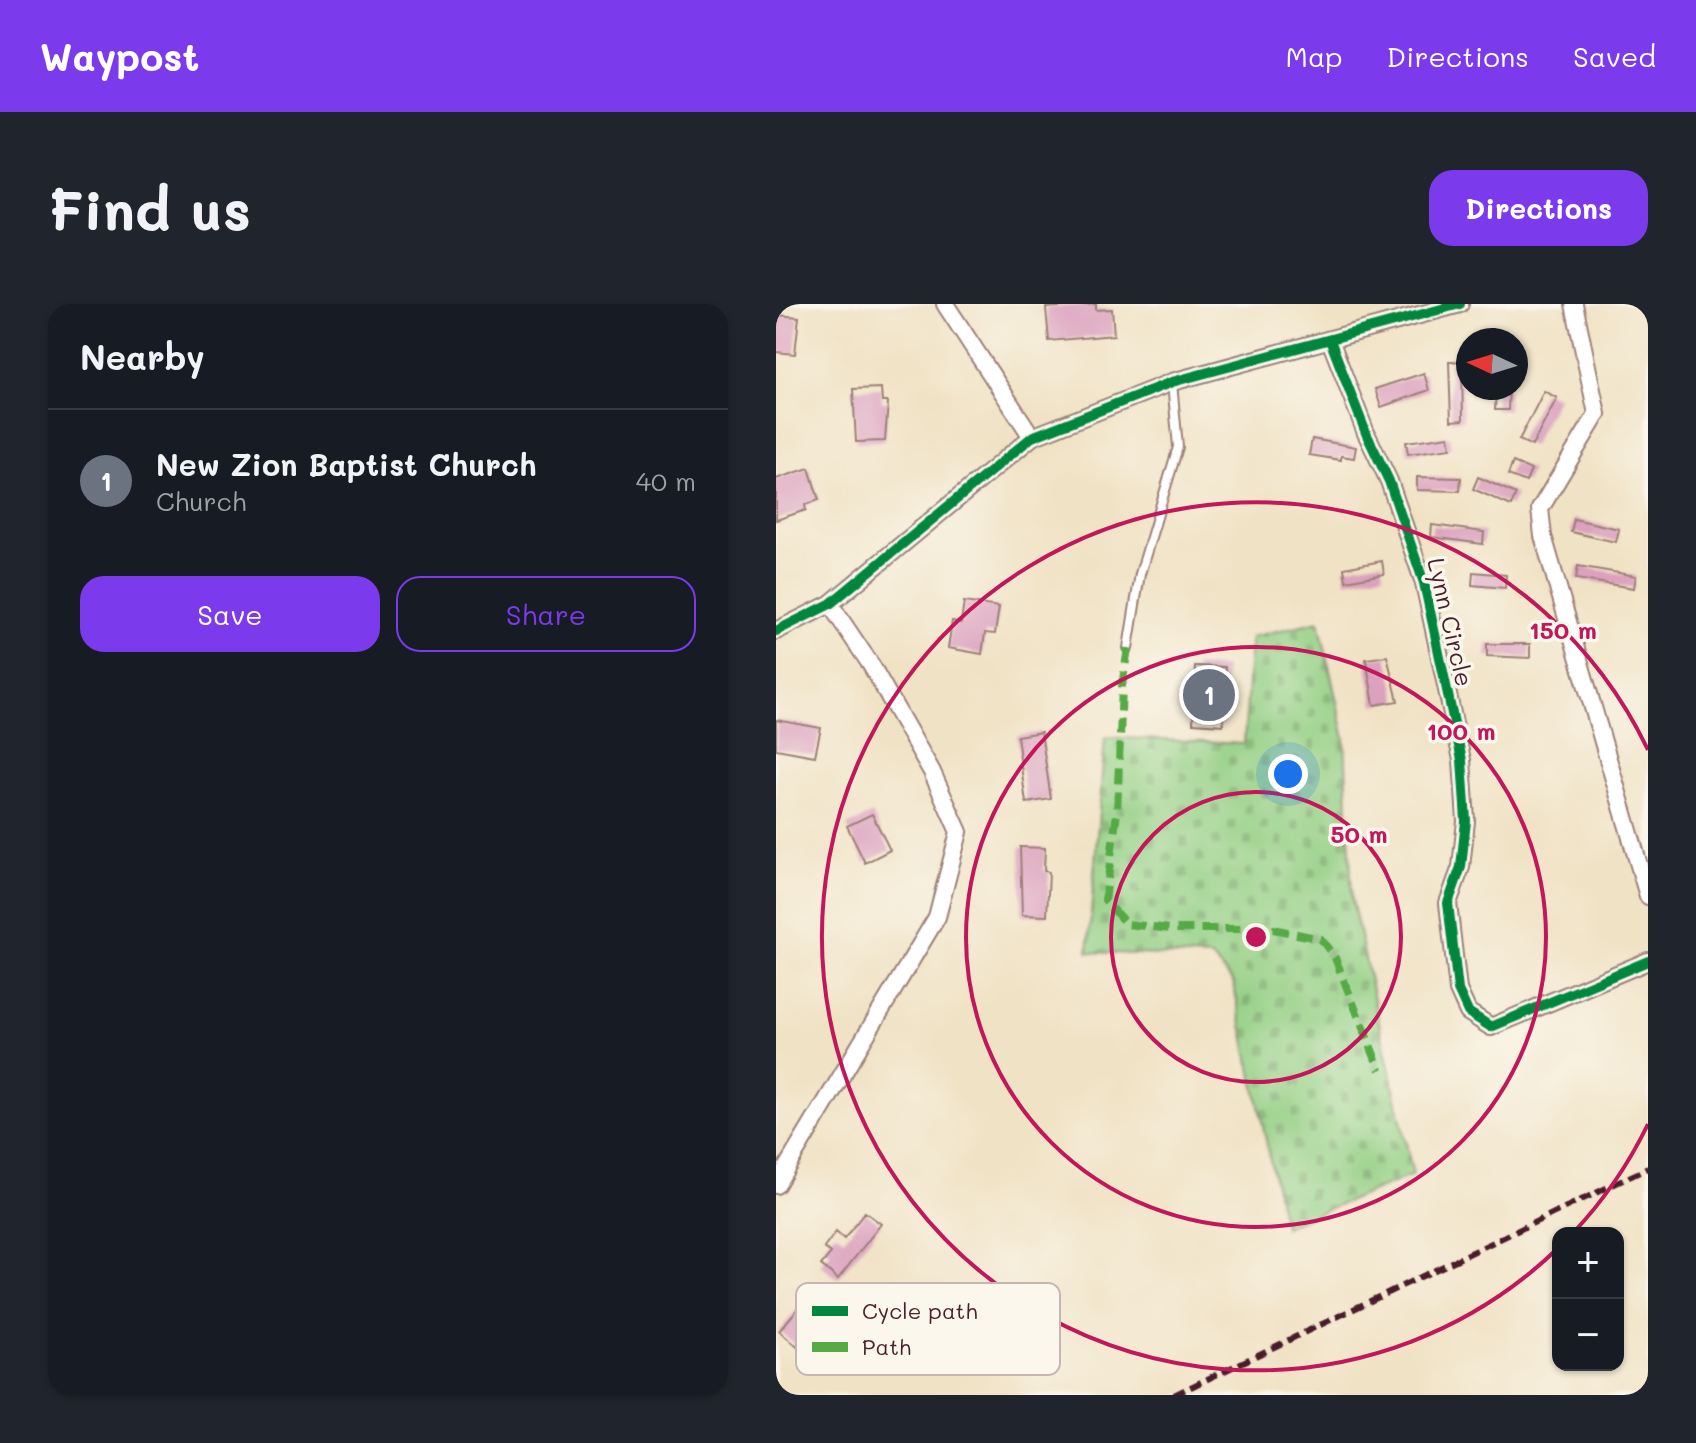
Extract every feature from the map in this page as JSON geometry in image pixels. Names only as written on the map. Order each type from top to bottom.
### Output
[{"type":"street","points":[[945,304],[1032,437]]},
{"type":"street","points":[[776,631],[830,604],[1032,437],[1172,382],[1460,304]]},
{"type":"street","points":[[1574,304],[1597,414],[1540,509],[1543,536],[1648,896]]},
{"type":"street","name":"Lynn Circle","points":[[1330,340],[1366,433],[1389,481],[1424,583],[1462,760],[1466,821],[1461,867],[1448,903],[1458,990],[1468,1012],[1491,1027],[1648,961]]},
{"type":"street","points":[[776,1185],[937,917],[959,832],[932,772],[871,665],[830,604]]},
{"type":"lane","points":[[1128,648],[1140,574],[1178,447],[1172,382]]},
{"type":"green space","points":[[1319,621],[1345,739],[1352,900],[1413,1175],[1284,1227],[1233,981],[1211,957],[1088,952],[1105,737],[1244,744],[1251,637]]},
{"type":"building","points":[[1096,304],[1096,310],[1112,309],[1114,335],[1049,341],[1046,308]]},
{"type":"building","points":[[776,315],[799,317],[795,354],[776,352]]},
{"type":"building","points":[[1456,361],[1456,400],[1463,400],[1463,420],[1451,421],[1449,362]]},
{"type":"building","points":[[1424,373],[1429,390],[1381,407],[1375,389]]},
{"type":"building","points":[[881,388],[882,402],[888,402],[885,441],[856,442],[853,389]]},
{"type":"building","points":[[1544,391],[1557,398],[1532,446],[1519,440]]},
{"type":"building","points":[[1495,400],[1508,400],[1508,410],[1495,410]]},
{"type":"building","points":[[1449,436],[1451,448],[1408,454],[1406,442]]},
{"type":"building","points":[[1312,439],[1356,447],[1354,458],[1341,456],[1341,460],[1309,455]]},
{"type":"building","points":[[1513,462],[1531,470],[1526,482],[1508,475]]},
{"type":"building","points":[[809,468],[819,500],[805,505],[806,510],[776,520],[776,479]]},
{"type":"building","points":[[1417,477],[1461,478],[1460,491],[1417,490]]},
{"type":"building","points":[[1478,477],[1516,494],[1511,506],[1473,489]]},
{"type":"building","points":[[1574,519],[1619,529],[1616,542],[1571,532]]},
{"type":"building","points":[[1432,525],[1484,532],[1483,544],[1431,537]]},
{"type":"building","points":[[1382,561],[1384,574],[1346,581],[1344,568]]},
{"type":"building","points":[[1578,566],[1636,576],[1634,588],[1576,579]]},
{"type":"building","points":[[1473,572],[1506,575],[1505,588],[1472,585]]},
{"type":"building","points":[[964,602],[999,607],[995,634],[985,633],[982,654],[948,648],[952,621],[961,623]]},
{"type":"building","points":[[1487,644],[1530,644],[1530,658],[1487,656]]},
{"type":"building","points":[[1387,656],[1398,701],[1374,705],[1366,659]]},
{"type":"building","points":[[1195,666],[1225,667],[1223,725],[1193,723]]},
{"type":"building","points":[[776,720],[821,728],[815,756],[776,749]]},
{"type":"building","points":[[1041,732],[1051,799],[1026,803],[1017,736]]},
{"type":"building","points":[[872,814],[890,850],[865,863],[847,826]]},
{"type":"building","points":[[1020,847],[1045,848],[1044,871],[1049,872],[1047,916],[1022,915]]},
{"type":"building","points":[[865,1212],[881,1224],[838,1279],[821,1265],[831,1253],[824,1248],[836,1232],[844,1239]]},
{"type":"building","points":[[796,1311],[796,1346],[779,1331]]},
{"type":"railway","points":[[1174,1395],[1648,1168]]},
{"type":"marked path","points":[[1128,648],[1122,686],[1117,813],[1105,900],[1126,924],[1171,929],[1273,929],[1321,939],[1335,958],[1380,1070]]},
{"type":"cycle path","points":[[776,631],[830,604],[1032,437],[1172,382],[1460,304]]},
{"type":"cycle path","points":[[1330,340],[1366,433],[1389,481],[1424,583],[1462,760],[1466,821],[1461,867],[1448,903],[1458,990],[1468,1012],[1491,1027],[1648,961]]},
{"type":"place","name":"New Zion Baptist Church","points":[[1209,695]]}]
